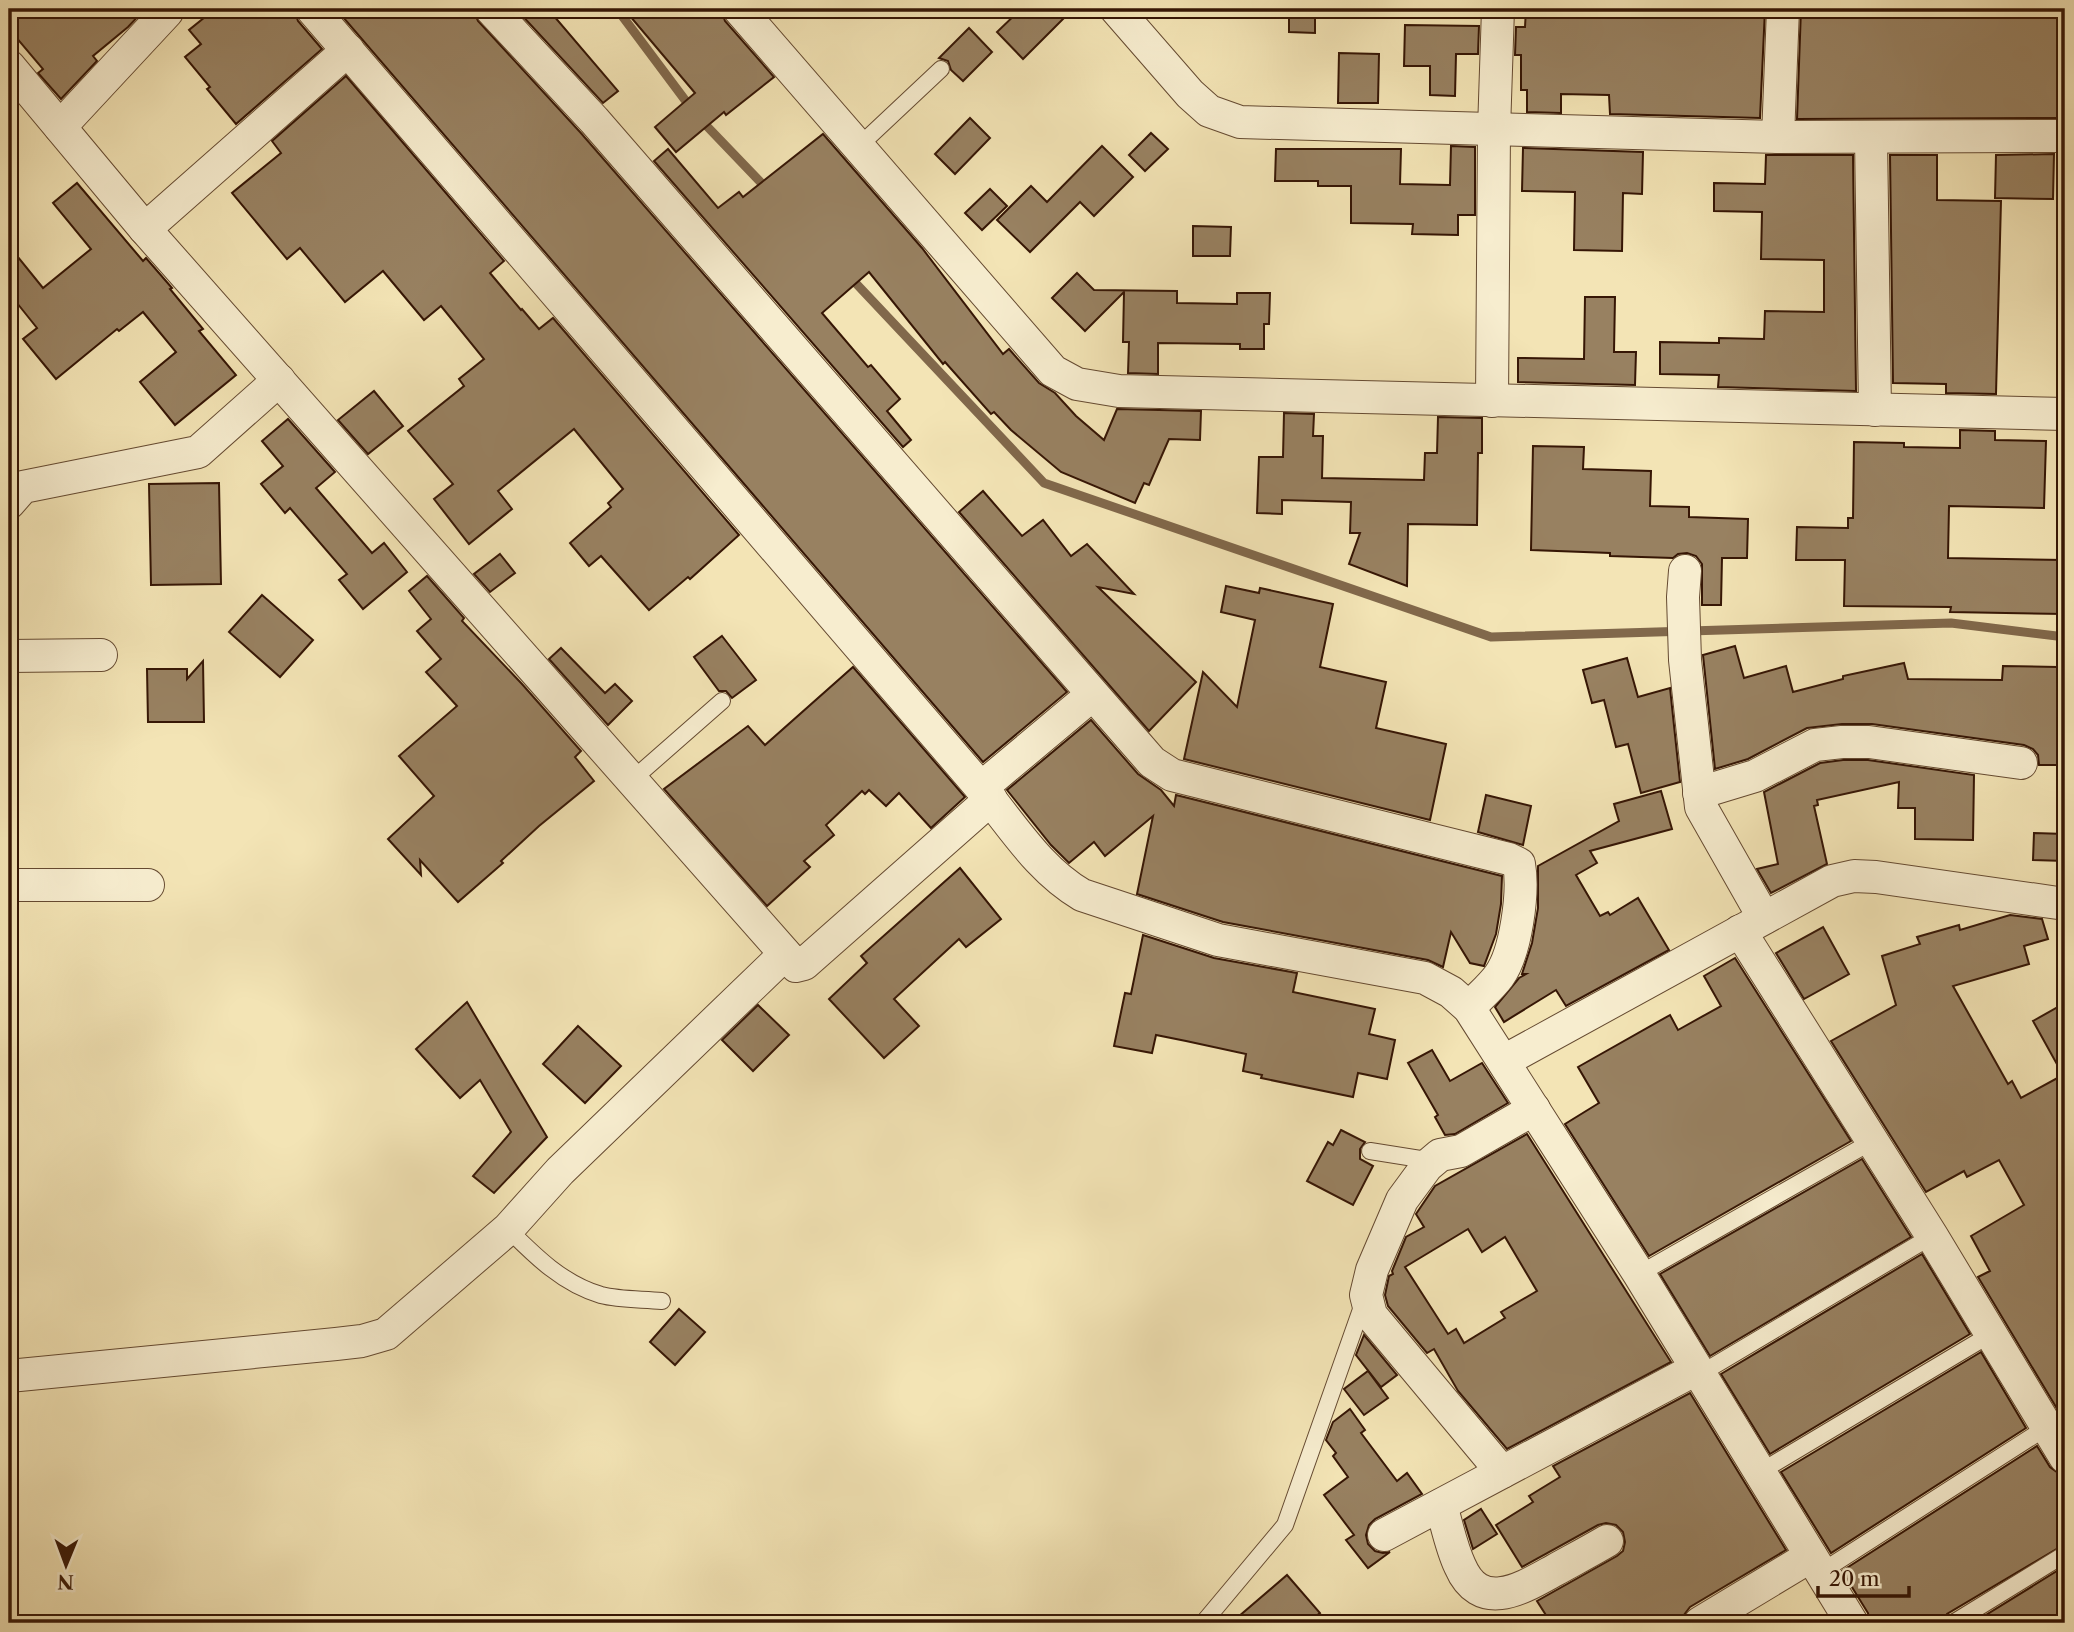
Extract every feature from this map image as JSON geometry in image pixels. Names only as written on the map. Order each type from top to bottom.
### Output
[{"type":"street","points":[[312,9],[986,793],[1040,863],[1062,883],[1082,895],[1218,940],[1425,978],[1451,992],[1469,1008],[1639,1274],[1852,1623]]},
{"type":"street","points":[[491,9],[594,120],[1152,762],[1172,775],[1509,859],[1519,864],[1520,909],[1512,944],[1500,975],[1469,1008]]},
{"type":"street","points":[[739,9],[1053,371],[1077,384],[1119,391],[2065,414]]},
{"type":"street","points":[[1116,9],[1190,94],[1209,111],[1240,122],[1778,137],[2065,136]]},
{"type":"street","points":[[1492,401],[1494,130],[1498,9]]},
{"type":"street","points":[[1778,137],[1783,9]]},
{"type":"street","points":[[60,127],[167,12]]},
{"type":"street","points":[[145,229],[348,50]]},
{"type":"street","points":[[9,66],[145,229],[796,966],[804,964],[1092,695]]},
{"type":"street","points":[[1871,138],[1875,410]]},
{"type":"street","points":[[9,503],[23,487],[198,452],[279,380]]},
{"type":"street","points":[[1684,584],[1685,660],[1701,807],[1752,924],[1871,1142],[1932,1236],[2065,1457]]},
{"type":"street","points":[[9,656],[101,655]]},
{"type":"street","points":[[1699,793],[1755,776],[1815,745],[1842,742],[1869,742],[2021,763]]},
{"type":"street","points":[[1504,1061],[1832,881],[1854,876],[1876,877],[2057,903],[2065,931]]},
{"type":"street","points":[[9,885],[148,885]]},
{"type":"street","points":[[9,1376],[336,1344],[386,1334],[508,1228],[560,1171],[785,954]]},
{"type":"street","points":[[1503,1472],[1371,1315],[1366,1295],[1372,1270],[1402,1200],[1433,1161],[1440,1155],[1461,1151],[1534,1109]]},
{"type":"street","points":[[1384,1535],[1698,1371]]},
{"type":"street","points":[[1441,1505],[1460,1568],[1481,1591],[1496,1594],[1517,1591],[1607,1541]]},
{"type":"street","points":[[1700,1623],[1816,1564]]},
{"type":"lane","points":[[858,147],[941,69]]},
{"type":"lane","points":[[632,780],[722,701]]},
{"type":"lane","points":[[1639,1274],[1871,1142]]},
{"type":"lane","points":[[1370,1151],[1433,1161]]},
{"type":"lane","points":[[508,1228],[541,1262],[572,1282],[603,1296],[662,1301]]},
{"type":"lane","points":[[1698,1371],[1932,1236]]},
{"type":"lane","points":[[1203,1623],[1284,1524],[1366,1295]]},
{"type":"lane","points":[[1760,1472],[1990,1334]]},
{"type":"lane","points":[[1816,1564],[2047,1427]]},
{"type":"lane","points":[[1953,1623],[2065,1554]]},
{"type":"building","points":[[9,9],[145,9],[93,56],[97,61],[61,99],[38,73],[43,69],[9,29]]},
{"type":"building","points":[[215,9],[294,9],[298,21],[322,49],[236,124],[185,57],[201,44],[189,30]]},
{"type":"building","points":[[336,9],[473,9],[478,21],[580,132],[1067,692],[983,762]]},
{"type":"building","points":[[516,9],[548,9],[618,91],[603,103]]},
{"type":"building","points":[[624,9],[721,9],[725,21],[774,77],[726,115],[724,112],[676,152],[655,127],[695,93]]},
{"type":"building","points":[[1021,9],[1073,9],[1023,59],[997,32]]},
{"type":"building","points":[[1289,9],[1315,9],[1315,33],[1289,32]]},
{"type":"building","points":[[1526,9],[1765,9],[1760,118],[1610,114],[1609,95],[1561,94],[1561,113],[1527,112],[1527,90],[1521,90],[1521,55],[1515,55],[1516,27],[1525,27]]},
{"type":"building","points":[[1801,9],[2065,9],[2065,118],[1797,119]]},
{"type":"building","points":[[1405,25],[1479,26],[1478,54],[1456,54],[1455,96],[1430,95],[1430,66],[1404,66]]},
{"type":"building","points":[[969,28],[992,52],[963,81],[951,70],[948,61],[939,58]]},
{"type":"building","points":[[1339,53],[1379,54],[1378,103],[1338,103]]},
{"type":"building","points":[[346,76],[504,261],[490,273],[521,310],[539,329],[553,318],[739,535],[690,579],[688,577],[649,610],[601,556],[589,566],[570,543],[611,507],[608,503],[623,489],[574,429],[498,491],[512,509],[469,544],[434,499],[453,484],[408,431],[464,386],[459,379],[484,359],[441,306],[424,320],[383,271],[345,302],[300,248],[287,259],[232,193],[281,153],[272,141]]},
{"type":"building","points":[[970,118],[990,138],[955,174],[935,154]]},
{"type":"building","points":[[1151,133],[1168,149],[1145,171],[1129,155]]},
{"type":"building","points":[[823,134],[922,248],[1003,354],[1009,349],[1039,383],[1055,393],[1104,440],[1117,409],[1201,411],[1200,440],[1169,439],[1149,485],[1144,483],[1135,503],[1061,472],[994,412],[991,414],[945,362],[943,364],[869,272],[822,313],[868,367],[871,365],[900,399],[887,411],[911,440],[903,447],[654,161],[668,149],[718,208],[739,192],[743,197]]},
{"type":"building","points":[[1102,146],[1133,177],[1094,216],[1080,202],[1030,252],[997,220],[1031,186],[1047,202]]},
{"type":"building","points":[[1451,146],[1475,147],[1475,215],[1458,215],[1458,235],[1412,234],[1413,224],[1351,223],[1351,186],[1318,186],[1318,181],[1275,181],[1276,149],[1401,149],[1400,184],[1450,185]]},
{"type":"building","points":[[1523,148],[1643,152],[1642,194],[1623,193],[1622,251],[1574,250],[1575,192],[1522,191]]},
{"type":"building","points":[[2054,154],[2053,199],[1995,198],[1996,155]]},
{"type":"building","points":[[1766,155],[1853,155],[1856,391],[1718,387],[1719,375],[1660,374],[1660,342],[1719,343],[1719,338],[1764,339],[1765,311],[1824,312],[1824,260],[1761,259],[1762,212],[1714,211],[1714,183],[1765,184]]},
{"type":"building","points":[[1890,155],[1937,155],[1937,200],[2001,201],[1996,394],[1946,393],[1946,384],[1893,383]]},
{"type":"building","points":[[77,183],[143,261],[146,258],[172,288],[170,289],[203,329],[199,331],[236,375],[175,425],[140,382],[176,352],[143,312],[119,331],[117,329],[56,379],[23,339],[37,328],[9,293],[9,246],[43,288],[91,249],[53,203]]},
{"type":"building","points":[[990,189],[1007,206],[982,230],[965,213]]},
{"type":"building","points":[[1193,226],[1231,227],[1230,256],[1193,256]]},
{"type":"building","points":[[1077,273],[1094,290],[1177,291],[1177,303],[1237,304],[1237,293],[1270,293],[1269,324],[1264,324],[1264,349],[1240,349],[1240,344],[1158,343],[1158,374],[1128,373],[1129,342],[1123,342],[1124,292],[1085,331],[1052,298]]},
{"type":"building","points":[[1585,297],[1615,297],[1614,352],[1636,352],[1635,385],[1518,382],[1518,358],[1584,359]]},
{"type":"building","points":[[374,391],[403,426],[368,454],[338,420]]},
{"type":"building","points":[[1284,413],[1314,414],[1313,436],[1323,436],[1322,478],[1424,480],[1425,453],[1437,453],[1438,417],[1482,418],[1482,453],[1478,453],[1477,525],[1408,524],[1407,586],[1349,564],[1360,533],[1350,533],[1351,502],[1282,500],[1282,514],[1257,513],[1259,457],[1283,457]]},
{"type":"building","points":[[288,419],[335,472],[316,488],[372,553],[384,543],[407,572],[363,609],[339,580],[347,574],[290,508],[285,513],[261,484],[283,466],[262,441]]},
{"type":"building","points":[[1960,430],[1995,431],[1995,440],[2046,441],[2044,508],[1949,506],[1948,558],[2064,560],[2064,614],[1950,612],[1951,607],[1844,606],[1845,560],[1796,560],[1797,527],[1848,528],[1848,518],[1853,518],[1854,442],[1904,443],[1904,447],[1960,448]]},
{"type":"building","points":[[1533,446],[1584,447],[1583,469],[1651,471],[1650,506],[1689,507],[1689,517],[1748,519],[1747,558],[1722,558],[1721,605],[1702,605],[1702,564],[1696,556],[1687,553],[1673,558],[1531,550]]},
{"type":"building","points":[[219,483],[221,584],[151,585],[149,484]]},
{"type":"building","points":[[983,491],[1022,536],[1043,520],[1071,556],[1087,544],[1134,594],[1098,587],[1196,682],[1149,731],[959,512]]},
{"type":"building","points":[[500,554],[515,573],[490,592],[474,574]]},
{"type":"building","points":[[427,576],[464,618],[462,621],[581,751],[575,757],[594,781],[539,826],[501,861],[503,863],[458,902],[420,860],[421,875],[388,839],[434,796],[399,756],[457,706],[426,672],[441,659],[417,631],[431,619],[409,591]]},
{"type":"building","points":[[1226,586],[1259,593],[1260,588],[1333,604],[1320,667],[1386,682],[1376,728],[1446,744],[1430,820],[1184,759],[1203,672],[1237,707],[1255,620],[1221,612]]},
{"type":"building","points":[[262,595],[313,640],[280,677],[229,632]]},
{"type":"building","points":[[722,636],[756,680],[732,698],[726,691],[719,691],[694,657]]},
{"type":"building","points":[[1735,646],[1744,678],[1786,666],[1793,692],[1843,679],[1843,676],[1904,663],[1908,679],[2002,680],[2003,666],[2057,667],[2057,765],[2039,765],[2038,755],[2024,745],[1872,724],[1842,724],[1807,728],[1748,759],[1715,769],[1703,655]]},
{"type":"building","points":[[561,648],[605,693],[615,684],[632,701],[608,725],[549,659]]},
{"type":"building","points":[[1627,658],[1638,697],[1670,688],[1680,782],[1641,793],[1628,744],[1616,747],[1604,700],[1592,703],[1583,670]]},
{"type":"building","points":[[203,661],[204,722],[148,722],[147,669],[187,669],[187,679]]},
{"type":"building","points":[[853,667],[965,797],[931,828],[899,793],[886,806],[869,790],[865,794],[862,791],[826,825],[834,835],[804,861],[810,867],[767,906],[664,789],[748,726],[765,745]]},
{"type":"building","points":[[1091,720],[1138,774],[1161,790],[1174,806],[1176,795],[1502,876],[1496,934],[1484,966],[1470,963],[1451,932],[1443,967],[1428,960],[1223,922],[1137,894],[1153,816],[1105,856],[1094,842],[1069,863],[1007,790]]},
{"type":"building","points":[[1868,760],[1974,775],[1973,840],[1915,839],[1915,808],[1898,808],[1899,782],[1817,800],[1818,805],[1814,806],[1827,864],[1771,893],[1757,869],[1778,864],[1764,792],[1820,763]]},
{"type":"building","points":[[1661,791],[1672,829],[1590,851],[1597,863],[1576,875],[1600,916],[1608,912],[1610,915],[1638,898],[1669,950],[1566,1006],[1556,990],[1504,1022],[1495,1007],[1519,978],[1526,974],[1522,974],[1532,943],[1538,908],[1538,866],[1619,821],[1614,804]]},
{"type":"building","points":[[1486,795],[1531,806],[1523,845],[1478,832]]},
{"type":"building","points":[[2034,833],[2065,834],[2065,861],[2033,860]]},
{"type":"building","points":[[960,868],[1001,919],[966,947],[959,939],[894,999],[919,1026],[884,1058],[829,999],[867,963],[861,956]]},
{"type":"building","points":[[2010,915],[2042,919],[2048,939],[2024,946],[2029,964],[1953,986],[2008,1084],[2012,1081],[2021,1098],[2063,1075],[2033,1021],[2065,1003],[2065,1422],[1978,1277],[1990,1271],[1971,1236],[2024,1205],[1999,1160],[1967,1177],[1964,1171],[1926,1192],[1831,1041],[1896,1005],[1882,956],[1920,944],[1917,937],[1959,925],[1960,930]]},
{"type":"building","points":[[1823,927],[1849,974],[1804,999],[1776,953]]},
{"type":"building","points":[[1143,935],[1214,958],[1297,973],[1293,992],[1375,1009],[1369,1034],[1395,1040],[1387,1079],[1358,1073],[1353,1097],[1261,1078],[1262,1075],[1243,1071],[1246,1054],[1186,1041],[1156,1035],[1152,1053],[1114,1046],[1125,993],[1131,994]]},
{"type":"building","points":[[1735,958],[1851,1141],[1649,1256],[1565,1124],[1599,1103],[1578,1067],[1670,1015],[1678,1030],[1721,1006],[1704,976]]},
{"type":"building","points":[[467,1002],[547,1137],[494,1193],[473,1176],[511,1132],[480,1080],[460,1098],[416,1049]]},
{"type":"building","points":[[758,1005],[789,1035],[753,1071],[722,1040]]},
{"type":"building","points":[[578,1026],[621,1066],[585,1103],[543,1064]]},
{"type":"building","points":[[1432,1050],[1450,1081],[1482,1063],[1508,1103],[1455,1134],[1445,1135],[1435,1117],[1438,1115],[1408,1063]]},
{"type":"building","points":[[1341,1130],[1365,1142],[1360,1149],[1360,1159],[1373,1166],[1353,1205],[1307,1181],[1328,1142],[1333,1145]]},
{"type":"building","points":[[1527,1134],[1671,1362],[1507,1449],[1458,1391],[1434,1349],[1427,1353],[1388,1306],[1385,1295],[1389,1276],[1393,1274],[1406,1237],[1424,1227],[1416,1214],[1435,1186]],"holes":[[[1468,1229],[1482,1252],[1505,1237],[1537,1291],[1501,1312],[1505,1318],[1464,1343],[1456,1329],[1448,1334],[1405,1267]]]},
{"type":"building","points":[[1862,1159],[1911,1237],[1710,1356],[1660,1274]]},
{"type":"building","points":[[1922,1254],[1970,1334],[1770,1454],[1721,1374]]},
{"type":"building","points":[[679,1309],[705,1332],[675,1365],[650,1342]]},
{"type":"building","points":[[1364,1335],[1397,1375],[1381,1387],[1356,1355]]},
{"type":"building","points":[[1981,1352],[2026,1428],[1831,1553],[1781,1472]]},
{"type":"building","points":[[1368,1371],[1388,1398],[1364,1415],[1344,1389]]},
{"type":"building","points":[[1690,1393],[1786,1550],[1690,1607],[1682,1623],[1551,1623],[1537,1601],[1617,1556],[1623,1551],[1623,1532],[1616,1525],[1598,1525],[1522,1567],[1496,1525],[1533,1502],[1529,1496],[1560,1477],[1553,1466]]},
{"type":"building","points":[[1350,1409],[1365,1430],[1361,1433],[1397,1481],[1407,1473],[1422,1494],[1375,1519],[1369,1525],[1366,1535],[1368,1544],[1375,1551],[1390,1552],[1368,1568],[1346,1540],[1354,1535],[1324,1495],[1348,1477],[1333,1456],[1336,1453],[1326,1440],[1333,1422]]},
{"type":"building","points":[[2037,1446],[2050,1467],[2065,1478],[2065,1544],[1947,1614],[1943,1623],[1870,1623],[1868,1613],[1842,1571]]},
{"type":"building","points":[[1481,1509],[1497,1534],[1473,1549],[1464,1520]]},
{"type":"building","points":[[2065,1566],[2065,1623],[1973,1623]]},
{"type":"building","points":[[1287,1575],[1320,1613],[1307,1623],[1231,1623]]},
{"type":"waterway","points":[[617,9],[691,108]]},
{"type":"waterway","points":[[700,119],[768,190]]},
{"type":"waterway","points":[[849,276],[1044,483],[1491,637],[1951,623],[2065,637]]}]
